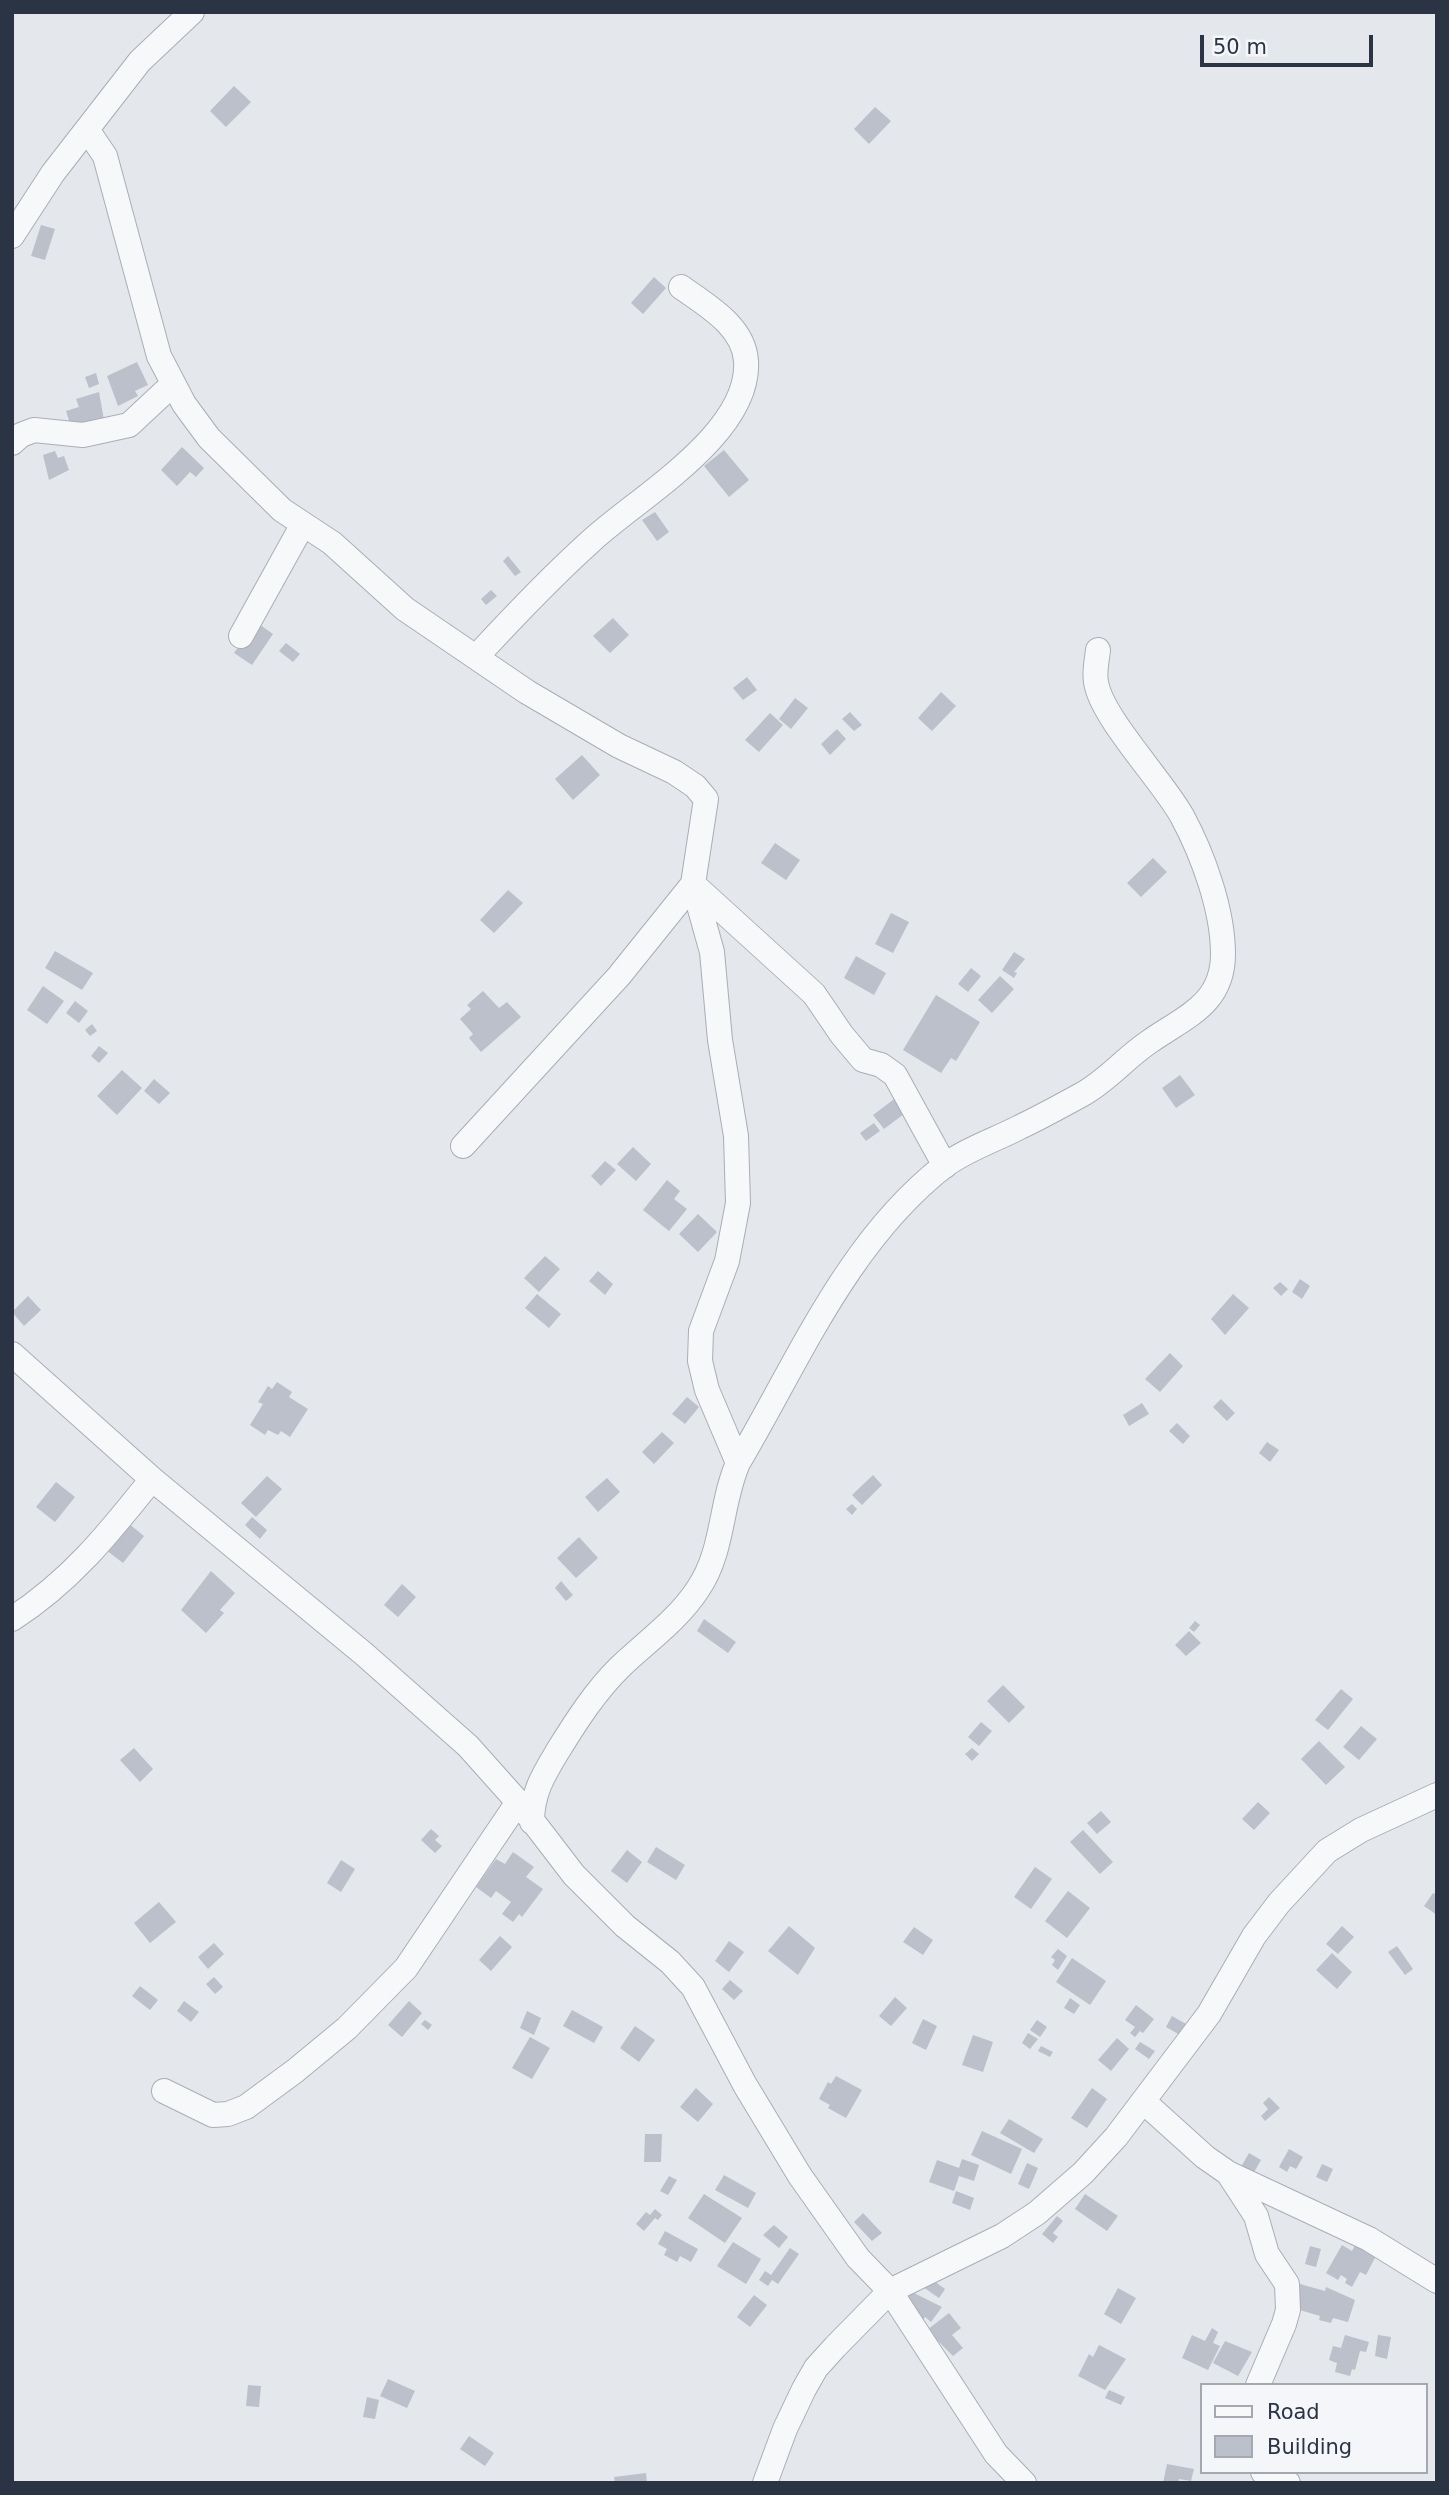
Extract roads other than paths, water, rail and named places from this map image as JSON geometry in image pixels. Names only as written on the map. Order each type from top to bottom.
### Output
[{"type":"street","points":[[12,236],[53,173],[140,61],[192,12]]},
{"type":"street","points":[[88,131],[105,156],[151,330],[173,384],[209,438],[282,510],[332,543],[405,609],[536,698],[695,786],[706,800],[693,884],[712,952],[720,1040],[732,1102],[738,1167],[734,1233],[727,1261],[701,1331],[700,1361],[707,1390],[738,1463]]},
{"type":"street","points":[[477,656],[545,583],[604,529],[687,463],[736,402],[745,376],[746,358],[739,338],[726,322],[681,287]]},
{"type":"street","points":[[12,443],[21,435],[34,430],[83,435],[130,425],[173,384]]},
{"type":"street","points":[[241,636],[303,524]]},
{"type":"street","points":[[532,1822],[532,1803],[538,1782],[586,1706],[618,1670],[677,1615],[698,1590],[718,1546],[729,1484],[738,1463],[832,1296],[894,1215],[945,1166],[1085,1093],[1142,1046],[1208,1003],[1220,980],[1223,954],[1218,919],[1198,852],[1183,817],[1108,712],[1098,692],[1095,680],[1098,650]]},
{"type":"street","points":[[693,884],[814,994],[863,1060],[881,1065],[895,1075],[945,1166]]},
{"type":"street","points":[[463,1146],[619,976],[693,884]]},
{"type":"street","points":[[12,1354],[152,1479],[423,1705],[468,1746],[518,1802],[574,1875],[625,1926],[670,1962],[693,1987],[772,2133],[858,2258],[890,2291],[996,2454],[1024,2483]]},
{"type":"street","points":[[12,1619],[48,1596],[74,1572],[152,1479]]},
{"type":"street","points":[[765,2483],[785,2429],[816,2368],[890,2291],[1002,2236],[1037,2213],[1083,2174],[1144,2102],[1209,2014],[1254,1936],[1279,1903],[1327,1852],[1361,1830],[1437,1795]]},
{"type":"street","points":[[164,2091],[213,2115],[228,2114],[246,2107],[295,2071],[347,2028],[406,1968],[518,1802]]},
{"type":"street","points":[[1144,2102],[1228,2173],[1357,2233],[1437,2281]]},
{"type":"street","points":[[1228,2173],[1256,2216],[1267,2254],[1287,2284],[1288,2310],[1259,2383]]},
{"type":"street","points":[[1268,2474],[1288,2483]]}]
